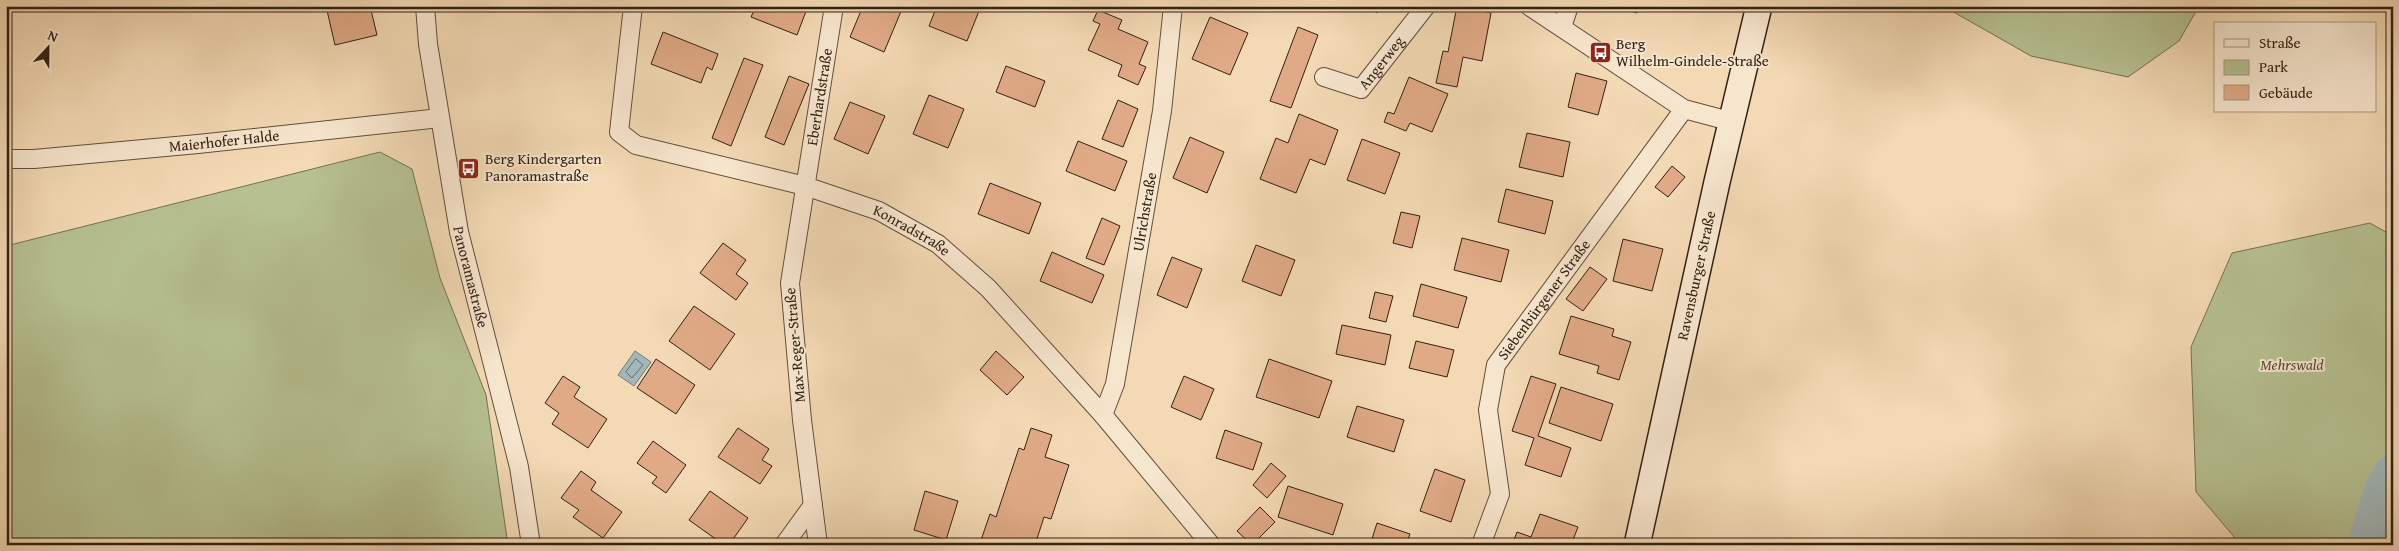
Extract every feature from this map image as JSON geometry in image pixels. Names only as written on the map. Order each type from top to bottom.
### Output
[{"type":"main road","name":"Ravensburger Straße","points":[[1636,545],[1760,6]]},
{"type":"street","name":"Panoramastraße","points":[[425,6],[428,44],[460,232],[519,467],[530,545]]},
{"type":"street","name":"Konradstraße","points":[[633,6],[619,132],[636,146],[806,186],[879,211],[938,244],[988,288],[1103,415],[1211,545]]},
{"type":"street","name":"Eberhardstraße","points":[[806,186],[834,6]]},
{"type":"street","name":"Ulrichstraße","points":[[1103,415],[1115,384],[1161,120],[1173,6]]},
{"type":"street","name":"Angerweg","points":[[1324,77],[1361,89],[1426,6]]},
{"type":"street","points":[[1529,6],[1684,109],[1733,122]]},
{"type":"street","points":[[1562,27],[1569,6]]},
{"type":"street","name":"Siebenbürgener Straße","points":[[1481,545],[1500,494],[1488,410],[1496,365],[1684,109]]},
{"type":"street","name":"Maierhofer Halde","points":[[6,159],[34,159],[207,143],[440,118]]},
{"type":"street","name":"Max-Reger-Straße","points":[[806,186],[790,283],[802,420],[818,545]]},
{"type":"street","points":[[784,545],[813,505]]},
{"type":"green space","points":[[1943,6],[2199,6],[2179,41],[2128,77],[2031,56]]},
{"type":"green space","points":[[380,152],[412,169],[440,278],[486,395],[508,545],[6,545],[6,246]]},
{"type":"green space","name":"Mehrswald","points":[[2370,223],[2393,236],[2393,545],[2241,545],[2196,492],[2191,347],[2232,253]]},
{"type":"water","points":[[635,351],[651,362],[634,386],[618,375]]},
{"type":"building","points":[[326,6],[370,6],[377,35],[335,45]]},
{"type":"building","points":[[483,6],[550,6],[547,9],[489,12]]},
{"type":"building","points":[[756,6],[808,6],[797,35],[751,17]]},
{"type":"building","points":[[863,6],[896,6],[902,9],[884,52],[850,37]]},
{"type":"building","points":[[937,6],[981,6],[967,41],[929,26]]},
{"type":"building","points":[[1368,6],[1382,6],[1377,13]]},
{"type":"building","points":[[1457,6],[1491,13],[1482,61],[1463,57],[1457,87],[1436,83],[1443,51],[1448,52]]},
{"type":"building","points":[[1612,6],[1639,6],[1637,13]]},
{"type":"building","points":[[1098,10],[1122,20],[1118,29],[1148,42],[1139,64],[1146,67],[1138,85],[1118,76],[1122,65],[1088,50],[1100,24],[1093,21]]},
{"type":"building","points":[[1210,17],[1248,33],[1230,75],[1192,59]]},
{"type":"building","points":[[1298,27],[1318,35],[1291,108],[1270,101]]},
{"type":"building","points":[[663,32],[718,54],[712,70],[707,67],[701,83],[651,64]]},
{"type":"building","points":[[744,58],[763,65],[731,146],[712,138]]},
{"type":"building","points":[[1006,66],[1045,81],[1035,107],[996,92]]},
{"type":"building","points":[[1576,73],[1607,81],[1598,115],[1568,107]]},
{"type":"building","points":[[789,76],[809,84],[784,145],[765,137]]},
{"type":"building","points":[[1409,77],[1448,94],[1432,132],[1410,123],[1406,131],[1384,122],[1388,112],[1394,114]]},
{"type":"building","points":[[929,95],[964,109],[948,148],[913,134]]},
{"type":"building","points":[[1118,100],[1138,109],[1123,147],[1102,139]]},
{"type":"building","points":[[850,102],[885,116],[868,154],[834,139]]},
{"type":"building","points":[[1299,114],[1338,130],[1325,165],[1310,159],[1296,193],[1260,179],[1276,138],[1288,143]]},
{"type":"building","points":[[1527,133],[1570,142],[1563,177],[1519,167]]},
{"type":"building","points":[[1190,137],[1224,152],[1207,193],[1173,178]]},
{"type":"building","points":[[1362,139],[1400,153],[1385,194],[1347,180]]},
{"type":"building","points":[[1078,141],[1127,161],[1115,191],[1066,171]]},
{"type":"building","points":[[1672,166],[1685,177],[1668,197],[1655,187]]},
{"type":"building","points":[[990,183],[1041,203],[1029,234],[978,214]]},
{"type":"building","points":[[1506,189],[1553,201],[1545,234],[1498,222]]},
{"type":"building","points":[[1401,212],[1420,216],[1412,248],[1393,243]]},
{"type":"building","points":[[1102,218],[1120,226],[1104,265],[1086,258]]},
{"type":"building","points":[[1462,238],[1509,250],[1501,282],[1454,270]]},
{"type":"building","points":[[1623,239],[1663,249],[1652,291],[1613,281]]},
{"type":"building","points":[[723,243],[746,260],[736,274],[748,283],[736,300],[700,273]]},
{"type":"building","points":[[1256,245],[1295,260],[1281,296],[1242,281]]},
{"type":"building","points":[[1052,252],[1104,275],[1092,303],[1040,281]]},
{"type":"building","points":[[1172,257],[1202,269],[1187,308],[1157,295]]},
{"type":"building","points":[[1590,267],[1607,279],[1583,311],[1566,299]]},
{"type":"building","points":[[1421,284],[1467,297],[1458,328],[1413,316]]},
{"type":"building","points":[[1375,292],[1393,296],[1386,322],[1369,318]]},
{"type":"building","points":[[694,306],[735,334],[710,370],[669,341]]},
{"type":"building","points":[[1571,316],[1614,329],[1612,336],[1631,342],[1619,380],[1597,373],[1599,366],[1559,354]]},
{"type":"building","points":[[1342,325],[1391,335],[1385,365],[1336,354]]},
{"type":"building","points":[[1416,341],[1454,350],[1447,377],[1409,368]]},
{"type":"building","points":[[996,351],[1024,377],[1007,395],[980,370]]},
{"type":"building","points":[[656,359],[695,385],[676,414],[637,388]]},
{"type":"building","points":[[1269,359],[1332,381],[1319,418],[1256,397]]},
{"type":"building","points":[[563,376],[580,387],[574,397],[607,419],[588,448],[552,424],[559,413],[545,403]]},
{"type":"building","points":[[1184,376],[1214,389],[1201,420],[1171,407]]},
{"type":"building","points":[[1531,376],[1556,384],[1538,436],[1571,448],[1561,477],[1525,465],[1534,438],[1512,431]]},
{"type":"building","points":[[1561,387],[1613,404],[1601,441],[1549,423]]},
{"type":"building","points":[[1357,406],[1404,420],[1394,452],[1347,437]]},
{"type":"building","points":[[738,428],[769,449],[762,460],[772,466],[760,484],[718,457]]},
{"type":"building","points":[[1031,428],[1052,435],[1045,457],[1069,465],[1051,519],[1044,517],[1035,545],[980,543],[990,514],[996,517],[1019,448],[1024,450]]},
{"type":"building","points":[[1225,430],[1262,443],[1253,470],[1216,458]]},
{"type":"building","points":[[653,441],[686,465],[666,493],[652,483],[657,477],[637,463]]},
{"type":"building","points":[[1271,463],[1286,476],[1267,498],[1253,485]]},
{"type":"building","points":[[1435,469],[1465,480],[1451,522],[1420,511]]},
{"type":"building","points":[[581,471],[596,482],[591,490],[622,512],[603,538],[573,517],[579,510],[561,498]]},
{"type":"building","points":[[1288,486],[1343,504],[1333,535],[1278,517]]},
{"type":"building","points":[[710,491],[748,518],[729,545],[724,545],[689,520]]},
{"type":"building","points":[[925,491],[958,501],[946,540],[914,530]]},
{"type":"building","points":[[1260,507],[1275,522],[1252,545],[1237,531]]},
{"type":"building","points":[[1540,514],[1578,527],[1571,545],[1512,545],[1517,532],[1531,537]]},
{"type":"building","points":[[1377,523],[1410,534],[1406,545],[1370,545]]},
{"type":"waterway","points":[[2368,545],[2384,492],[2393,475]]},
{"type":"place","name":"Berg Wilhelm-Gindele-Straße","points":[[1600,53]]},
{"type":"place","name":"Berg Kindergarten Panoramastraße","points":[[469,168]]}]
